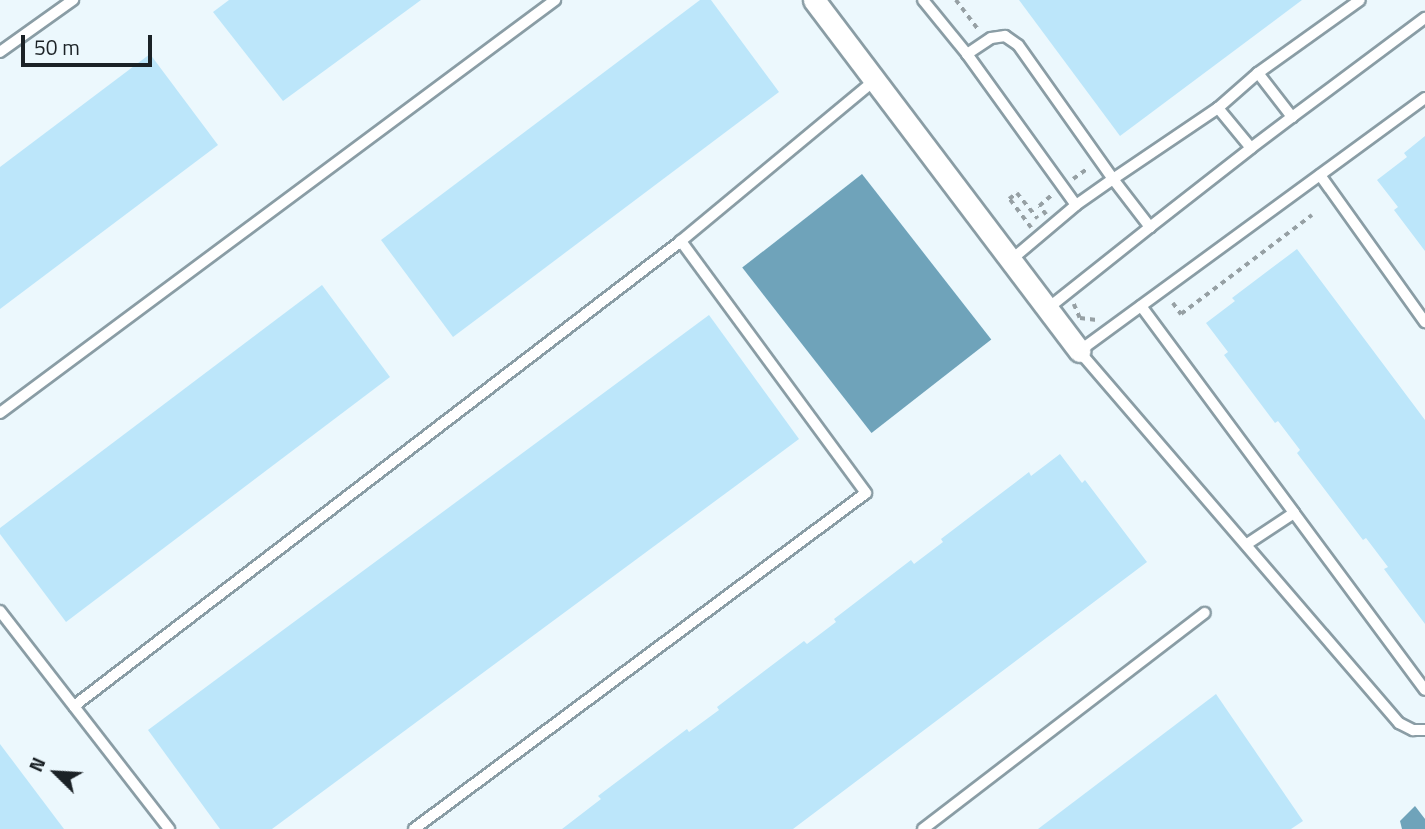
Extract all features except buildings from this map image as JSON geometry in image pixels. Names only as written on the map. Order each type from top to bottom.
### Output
[{"type":"street","points":[[814,0],[1079,351]]},
{"type":"lane","points":[[0,52],[73,0]]},
{"type":"lane","points":[[0,413],[555,0]]},
{"type":"lane","points":[[923,0],[967,54],[1076,205]]},
{"type":"lane","points":[[1011,260],[1076,205],[1218,108],[1258,74],[1360,0]]},
{"type":"lane","points":[[1047,309],[1251,148],[1425,18]]},
{"type":"lane","points":[[967,54],[991,38],[1005,36],[1018,45],[1150,227]]},
{"type":"lane","points":[[1258,74],[1292,117]]},
{"type":"lane","points":[[74,706],[681,241],[875,80]]},
{"type":"lane","points":[[1425,98],[1079,351],[1399,723],[1425,730]]},
{"type":"lane","points":[[1218,108],[1251,148]]},
{"type":"lane","points":[[1320,175],[1425,322]]},
{"type":"lane","points":[[414,829],[866,493],[681,241]]},
{"type":"lane","points":[[1141,306],[1425,690]]},
{"type":"lane","points":[[1247,544],[1294,513]]},
{"type":"lane","points":[[0,611],[169,829]]},
{"type":"lane","points":[[923,829],[1205,613]]},
{"type":"path","points":[[956,0],[980,32]]},
{"type":"path","points":[[1073,179],[1093,164]]},
{"type":"path","points":[[1031,234],[1033,231],[1009,199],[1017,193],[1040,221],[1046,216],[1039,205],[1055,192]]},
{"type":"path","points":[[1173,303],[1181,314],[1312,215]]},
{"type":"path","points":[[1077,298],[1073,306],[1084,320],[1094,321],[1107,313]]},
{"type":"water","points":[[862,174],[991,339],[872,433],[742,268]]},
{"type":"water","points":[[1415,806],[1425,819],[1425,829],[1402,829],[1400,821]]}]
